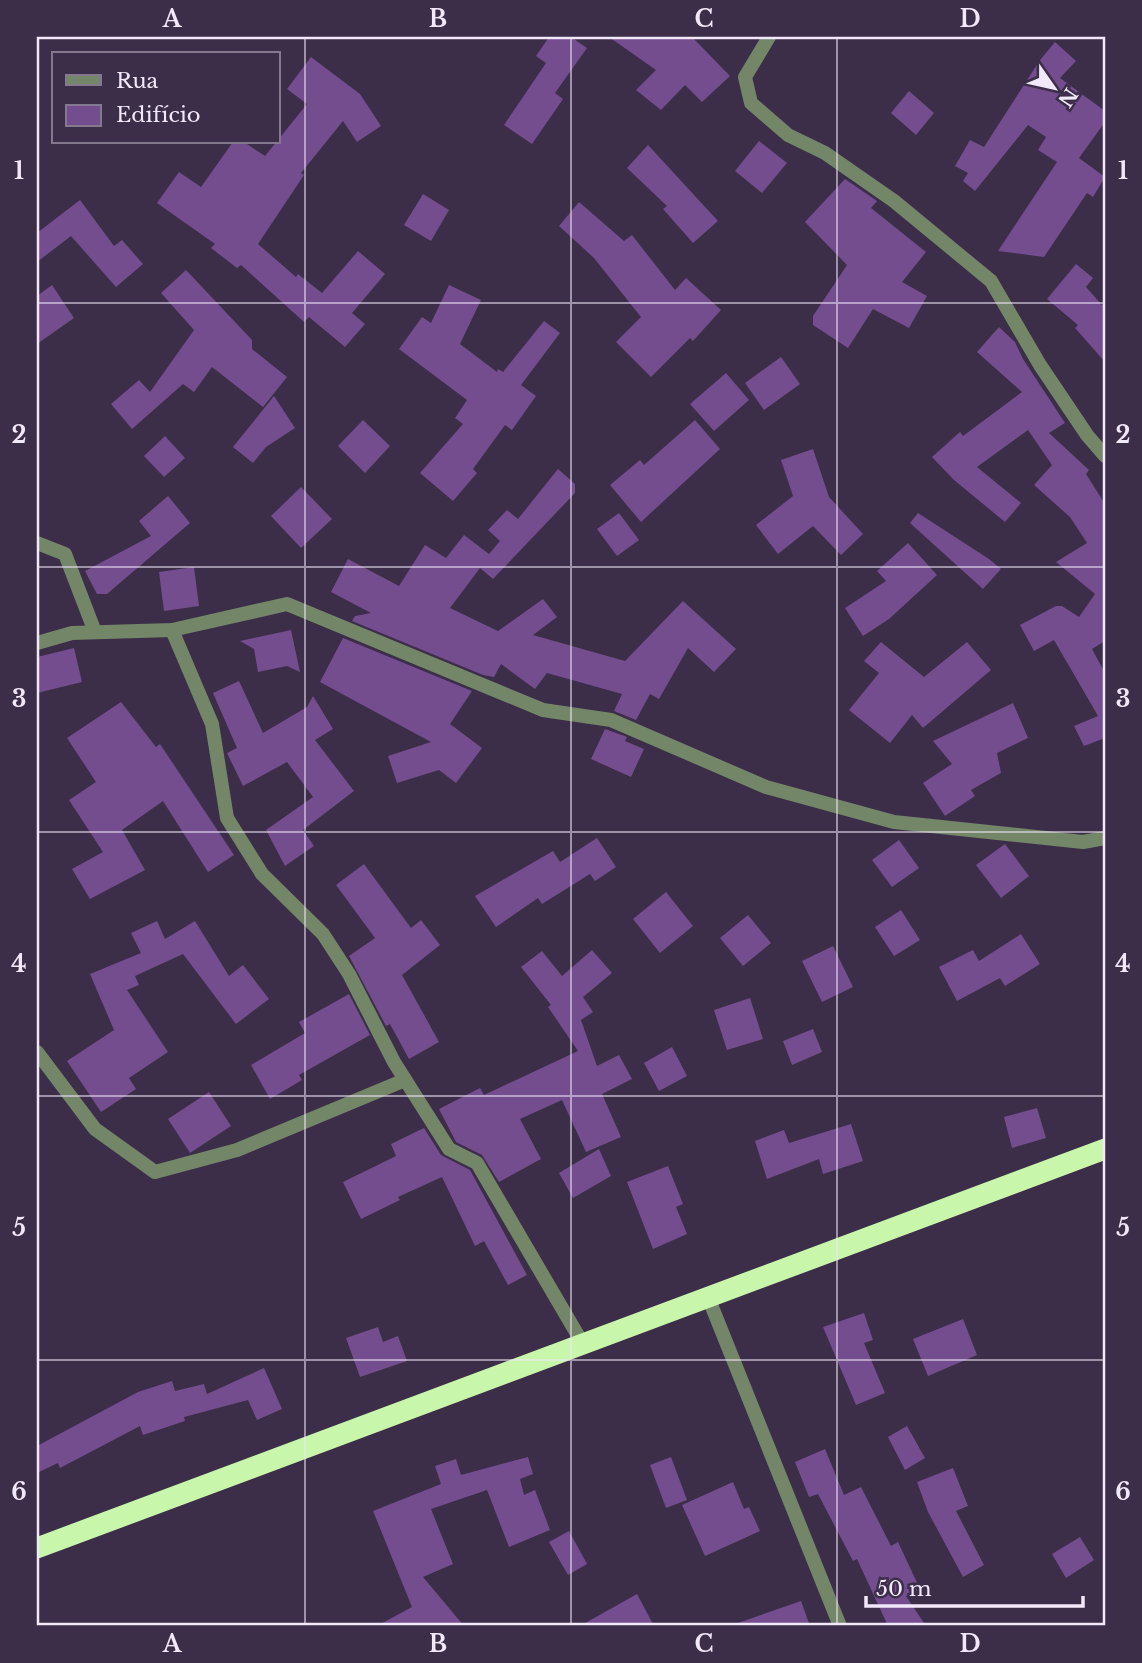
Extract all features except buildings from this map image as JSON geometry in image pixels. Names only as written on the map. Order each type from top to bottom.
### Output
[{"type":"highway","points":[[37,1548],[1105,1149]]},
{"type":"street","points":[[769,37],[745,77],[751,103],[788,135],[825,153],[894,201],[991,281],[1040,365],[1087,435],[1105,456]]},
{"type":"street","points":[[37,543],[65,554],[95,632]]},
{"type":"street","points":[[37,643],[72,633],[172,630],[287,604],[543,710],[611,720],[766,787],[894,821],[1083,842],[1105,838]]},
{"type":"street","points":[[172,630],[212,724],[227,818],[262,874],[323,934],[349,974],[405,1080],[449,1149],[477,1163],[583,1344]]},
{"type":"street","points":[[37,1052],[95,1129],[155,1172],[237,1150],[405,1080]]},
{"type":"street","points":[[708,1297],[840,1626]]}]
